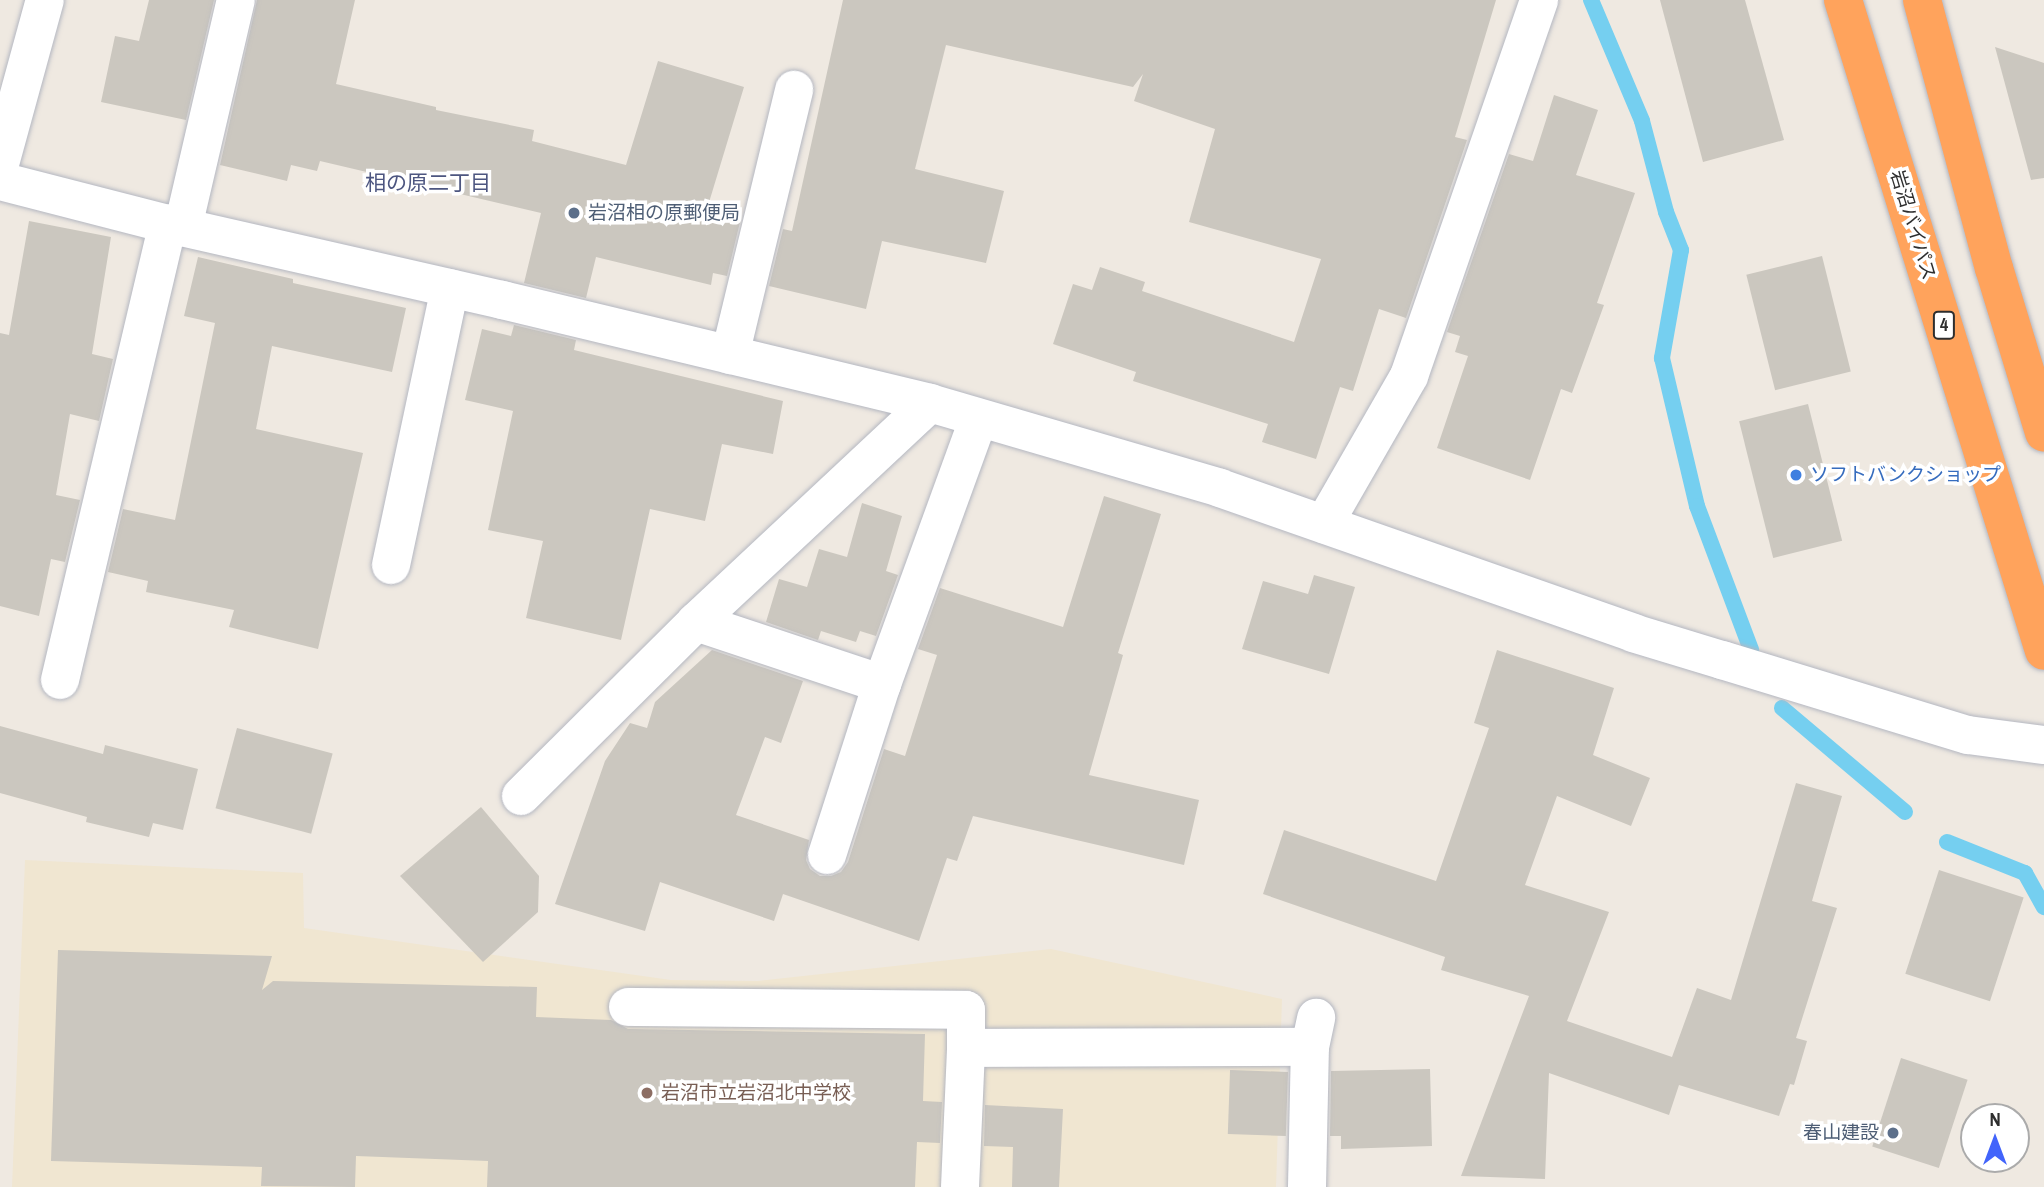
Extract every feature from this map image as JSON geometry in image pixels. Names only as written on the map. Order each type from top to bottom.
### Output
[{"type":"highway","name":"岩沼バイパス","points":[[1843,0],[2044,651]]},
{"type":"highway","points":[[1922,0],[1994,268],[2044,433]]},
{"type":"street","points":[[0,164],[45,0]]},
{"type":"street","points":[[60,680],[175,226],[236,0]]},
{"type":"street","points":[[1324,524],[1409,376],[1539,0]]},
{"type":"street","points":[[730,355],[793,90]]},
{"type":"street","points":[[0,181],[175,226],[450,288],[930,403],[1220,488],[1633,633],[1968,735],[2044,745]]},
{"type":"street","points":[[391,565],[450,288]]},
{"type":"street","points":[[521,796],[696,622],[930,403]]},
{"type":"street","points":[[827,855],[883,684],[979,418]]},
{"type":"street","points":[[696,622],[883,684]]},
{"type":"street","points":[[628,1007],[966,1010],[960,1187]]},
{"type":"street","points":[[966,1048],[1313,1033],[1307,1187]]},
{"type":"shaded area","name":"岩沼市立岩沼北中学校","points":[[25,860],[303,873],[304,928],[671,980],[758,981],[1051,949],[1282,999],[1276,1187],[12,1187]]},
{"type":"building","points":[[149,0],[214,0],[186,120],[101,102],[115,36],[139,41]]},
{"type":"building","points":[[257,0],[355,0],[336,84],[436,107],[436,110],[534,130],[532,141],[626,165],[658,61],[744,87],[707,209],[741,218],[727,276],[713,273],[711,285],[596,257],[586,298],[524,283],[541,213],[320,161],[317,171],[291,165],[287,181],[220,165]]},
{"type":"building","points":[[843,0],[1496,0],[1455,137],[1467,140],[1406,318],[1379,309],[1353,391],[1340,387],[1316,459],[1262,442],[1268,424],[1133,381],[1136,372],[1053,344],[1073,284],[1092,290],[1100,267],[1145,282],[1142,291],[1294,342],[1321,259],[1189,222],[1215,129],[1134,101],[1143,74],[1133,87],[946,45],[915,169],[1004,191],[986,263],[882,241],[866,309],[769,286],[783,229],[792,231]]},
{"type":"building","points":[[1660,0],[1745,0],[1784,140],[1703,162]]},
{"type":"building","points":[[1995,47],[2044,63],[2044,178],[2031,180]]},
{"type":"building","points":[[1554,95],[1598,110],[1576,175],[1635,193],[1597,303],[1604,305],[1572,393],[1561,389],[1530,480],[1437,448],[1468,356],[1455,352],[1460,336],[1447,332],[1509,154],[1533,161]]},
{"type":"building","points":[[29,221],[111,237],[92,354],[113,359],[99,421],[70,414],[56,495],[80,500],[65,562],[51,559],[39,616],[0,606],[0,333],[9,335]]},
{"type":"building","points":[[1822,256],[1851,371],[1775,390],[1746,275]]},
{"type":"building","points":[[198,257],[293,279],[293,283],[406,308],[392,372],[272,346],[256,429],[363,453],[318,649],[229,627],[234,610],[146,592],[148,581],[108,572],[123,509],[175,520],[215,323],[184,316]]},
{"type":"building","points":[[514,325],[576,340],[574,350],[783,401],[773,454],[722,444],[705,521],[650,509],[621,640],[526,618],[543,541],[488,530],[513,411],[465,400],[482,329],[511,336]]},
{"type":"building","points":[[1808,404],[1842,541],[1773,558],[1739,421]]},
{"type":"building","points":[[1104,496],[1161,514],[1118,653],[1123,655],[1089,775],[1199,800],[1184,865],[973,816],[957,861],[947,858],[919,941],[783,894],[774,921],[660,882],[645,931],[555,904],[605,761],[630,723],[647,728],[655,702],[712,650],[803,681],[781,743],[765,737],[736,815],[809,840],[806,860],[810,869],[820,876],[841,872],[848,862],[884,749],[905,756],[937,655],[918,649],[940,588],[1063,627]]},
{"type":"building","points":[[862,503],[902,516],[886,571],[898,575],[876,636],[860,631],[856,642],[821,631],[818,640],[766,622],[779,579],[807,587],[819,549],[847,557]]},
{"type":"building","points":[[1314,575],[1355,587],[1329,674],[1242,649],[1263,581],[1308,594]]},
{"type":"building","points":[[1497,650],[1614,688],[1593,755],[1650,778],[1631,826],[1557,796],[1525,885],[1609,912],[1567,1021],[1672,1057],[1697,988],[1731,1000],[1796,783],[1842,796],[1812,901],[1837,908],[1796,1038],[1807,1041],[1794,1085],[1790,1084],[1779,1116],[1679,1085],[1669,1115],[1549,1073],[1545,1179],[1461,1176],[1529,996],[1441,970],[1445,957],[1263,894],[1284,830],[1436,881],[1489,728],[1474,723]]},
{"type":"building","points":[[0,726],[103,754],[105,745],[198,769],[183,830],[153,823],[149,837],[86,822],[87,817],[0,793]]},
{"type":"building","points":[[237,728],[333,754],[311,834],[216,808]]},
{"type":"building","points":[[481,807],[539,876],[538,912],[483,962],[400,876]]},
{"type":"building","points":[[1939,870],[2024,898],[1990,1001],[1905,974]]},
{"type":"building","points":[[58,950],[272,956],[262,990],[273,981],[537,987],[536,1017],[611,1020],[628,1029],[925,1034],[923,1101],[942,1102],[940,1143],[917,1142],[915,1187],[487,1187],[488,1161],[356,1156],[355,1187],[261,1186],[262,1167],[51,1161]]},
{"type":"building","points":[[1901,1058],[1968,1080],[1939,1168],[1872,1146]]},
{"type":"building","points":[[1430,1069],[1432,1146],[1341,1149],[1341,1136],[1330,1136],[1331,1071]]},
{"type":"building","points":[[1230,1070],[1288,1072],[1286,1136],[1228,1134]]},
{"type":"building","points":[[985,1105],[1063,1109],[1059,1187],[1012,1187],[1013,1147],[984,1146]]},
{"type":"waterway","points":[[1591,0],[1642,121],[1666,212],[1681,250],[1662,358],[1697,506],[1751,650]]},
{"type":"waterway","points":[[1782,708],[1905,812]]},
{"type":"waterway","points":[[1947,842],[2025,873],[2044,907]]},
{"type":"place","name":"岩沼相の原郵便局","points":[[574,213]]},
{"type":"place","name":"ソフトバンクショップ","points":[[1796,475]]},
{"type":"place","name":"岩沼市立岩沼北中学校","points":[[647,1093]]},
{"type":"place","name":"春山建設","points":[[1893,1133]]},
{"type":"district","name":"相の原二丁目","points":[[428,183]]}]
